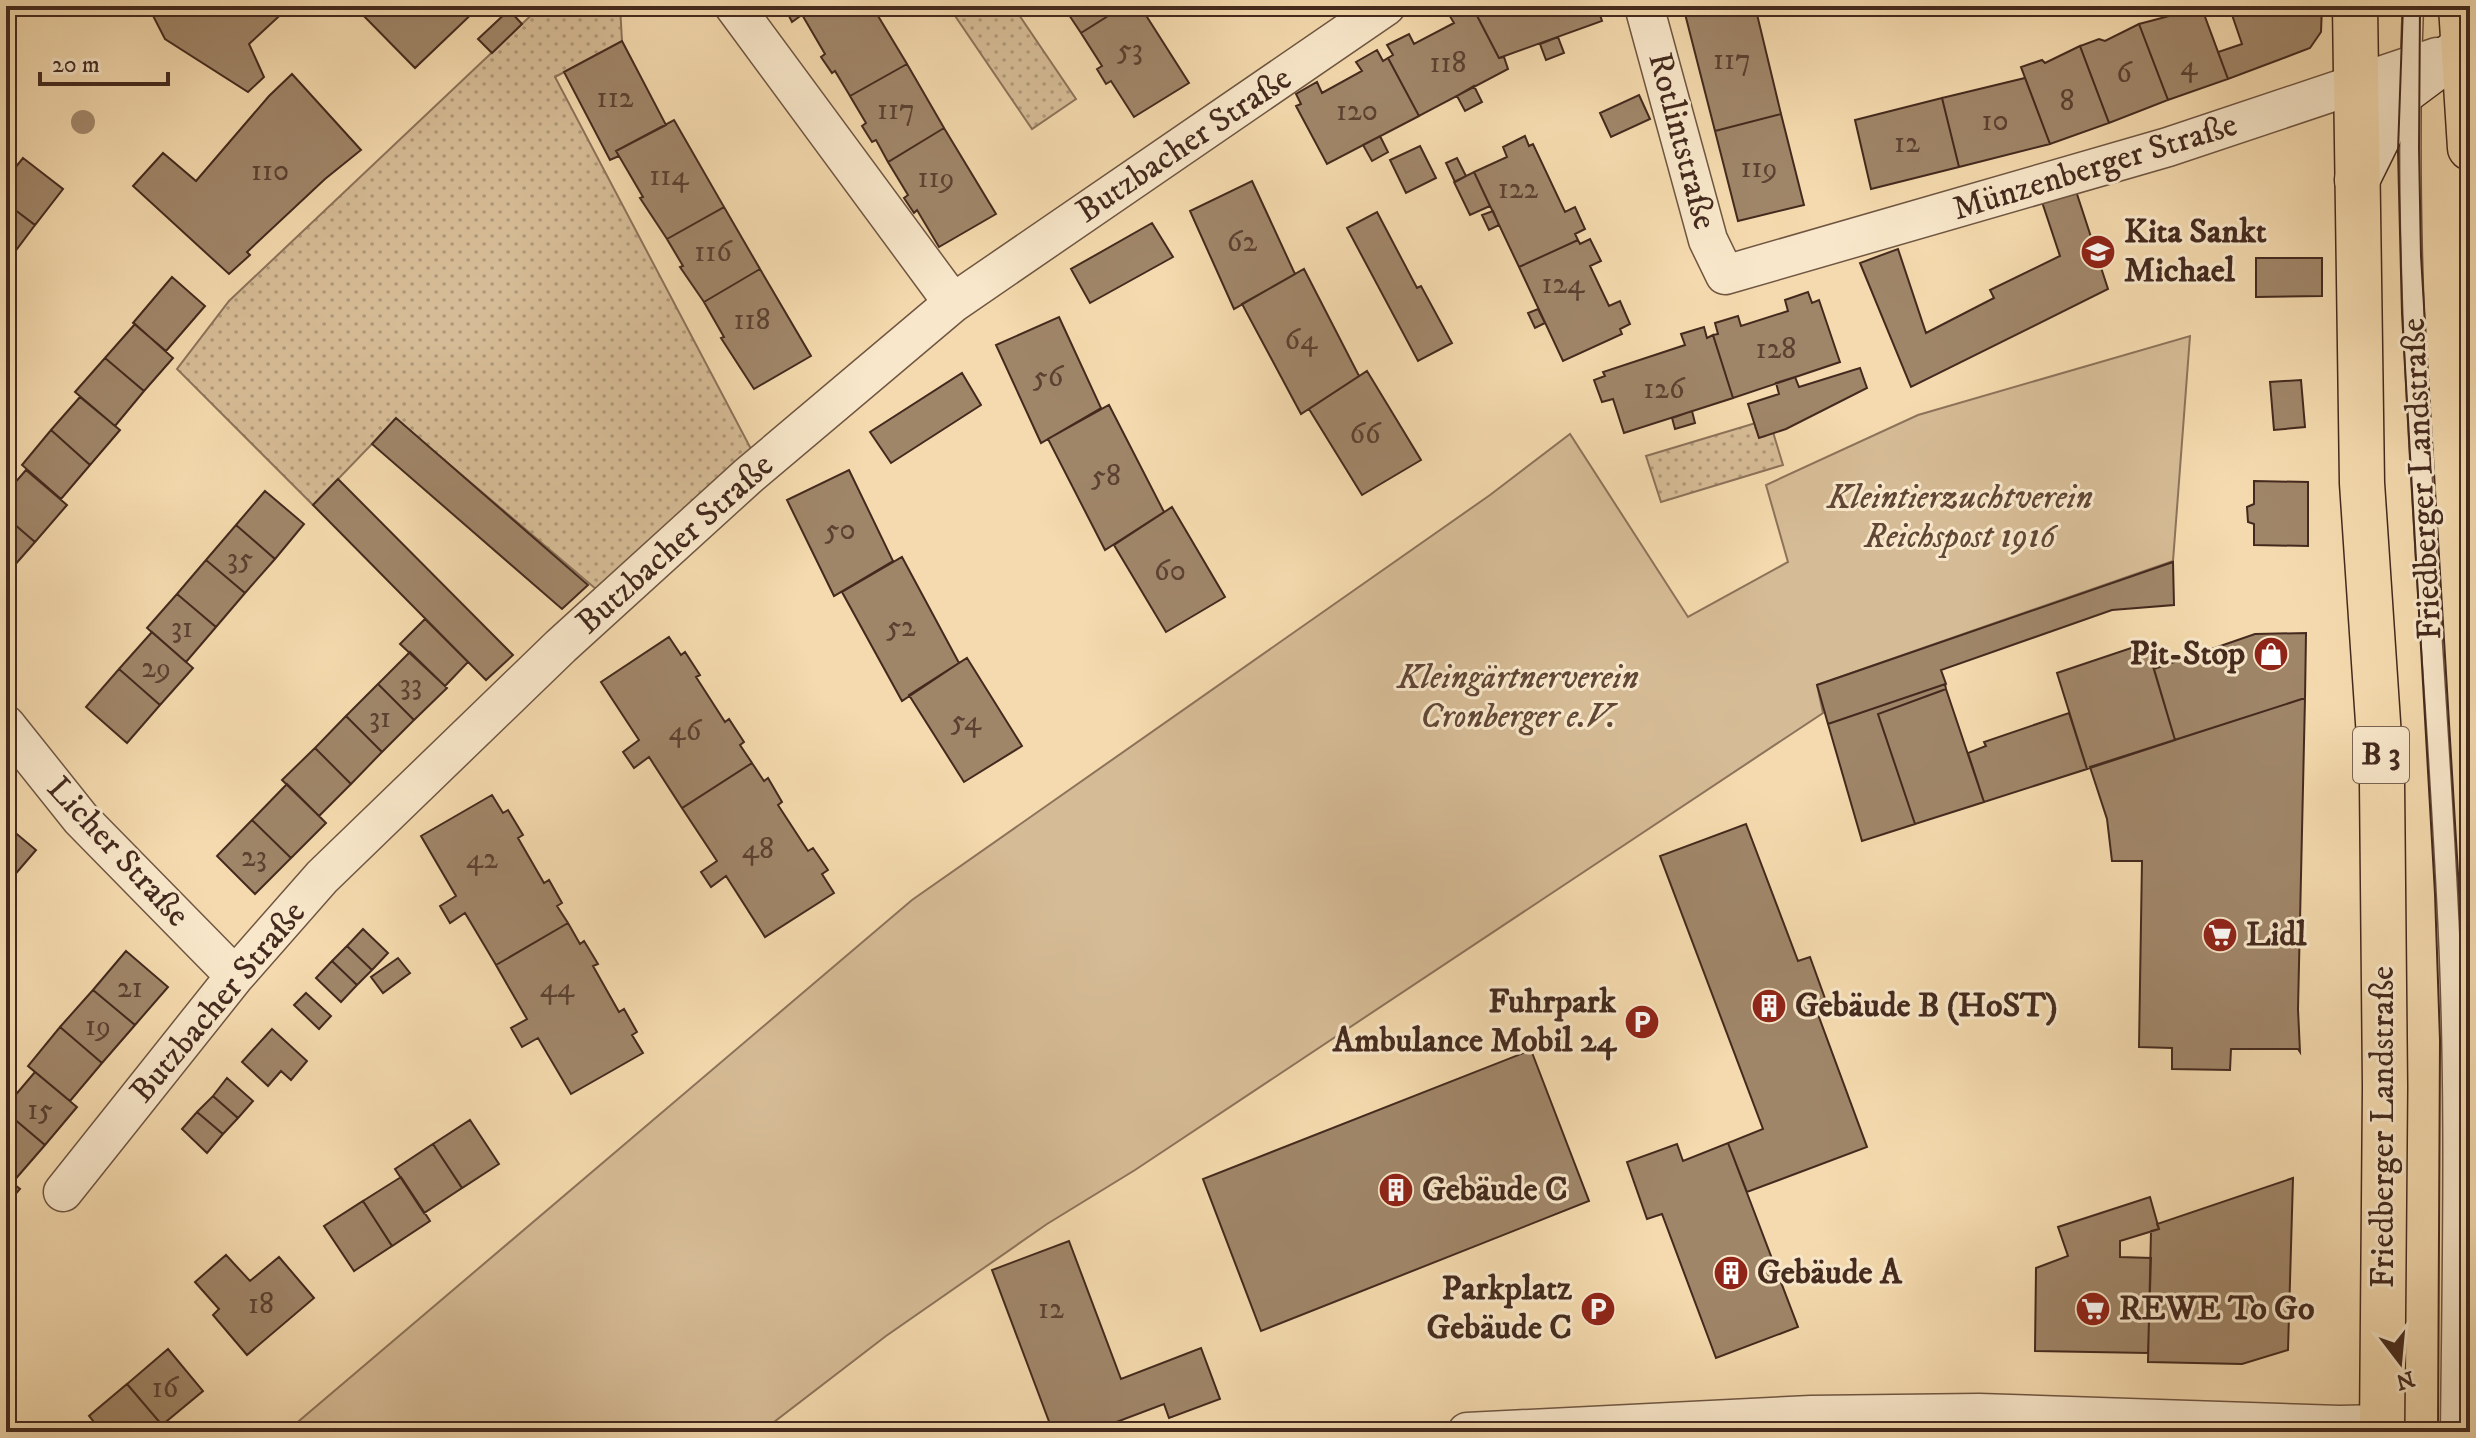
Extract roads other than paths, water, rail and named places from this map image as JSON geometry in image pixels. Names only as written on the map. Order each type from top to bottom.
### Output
[{"type":"main road","name":"Friedberger Landstraße","points":[[2355,6],[2362,483],[2382,782],[2385,1087],[2382,1428]]},
{"type":"main road","points":[[2357,180],[2410,77],[2464,33]]},
{"type":"main road","points":[[2464,33],[2470,148]]},
{"type":"street","points":[[734,6],[953,303]]},
{"type":"street","name":"Butzbacher Straße","points":[[63,1192],[235,976],[322,877],[561,646],[748,476],[953,303],[1386,6]]},
{"type":"street","name":"Rotlintstraße","points":[[1644,6],[1708,240],[1725,275]]},
{"type":"street","name":"Münzenberger Straße","points":[[1725,275],[2168,147],[2355,87],[2410,77]]},
{"type":"street","name":"Licher Straße","points":[[6,725],[81,819],[235,976]]},
{"type":"street","points":[[1467,1432],[1811,1415],[1979,1413],[2382,1428]]},
{"type":"lane","name":"Friedberger Landstraße","points":[[2413,6],[2410,77],[2411,257],[2453,1026],[2451,1432]]},
{"type":"tram line","points":[[2403,6],[2398,151],[2402,314],[2435,894],[2440,1040],[2438,1432]]},
{"type":"tram line","points":[[2420,6],[2421,256],[2459,890],[2464,1041],[2460,1432]]},
{"type":"place","name":"Kita Sankt Michael","points":[[2098,252]]},
{"type":"place","name":"Pit-Stop","points":[[2271,654]]},
{"type":"place","name":"Lidl","points":[[2220,935]]},
{"type":"place","name":"Gebäude B (HoST)","points":[[1769,1006]]},
{"type":"place","name":"Fuhrpark Ambulance Mobil 24","points":[[1642,1022]]},
{"type":"place","name":"Gebäude C","points":[[1396,1190]]},
{"type":"place","name":"Gebäude A","points":[[1731,1273]]},
{"type":"place","name":"Parkplatz Gebäude C","points":[[1598,1309]]},
{"type":"place","name":"REWE To Go","points":[[2093,1309]]},
{"type":"park label","name":"Kleintierzuchtverein Reichspost 1916","points":[[1960,518]]},
{"type":"park label","name":"Kleingärtnerverein Cronberger e.V.","points":[[1518,698]]}]
